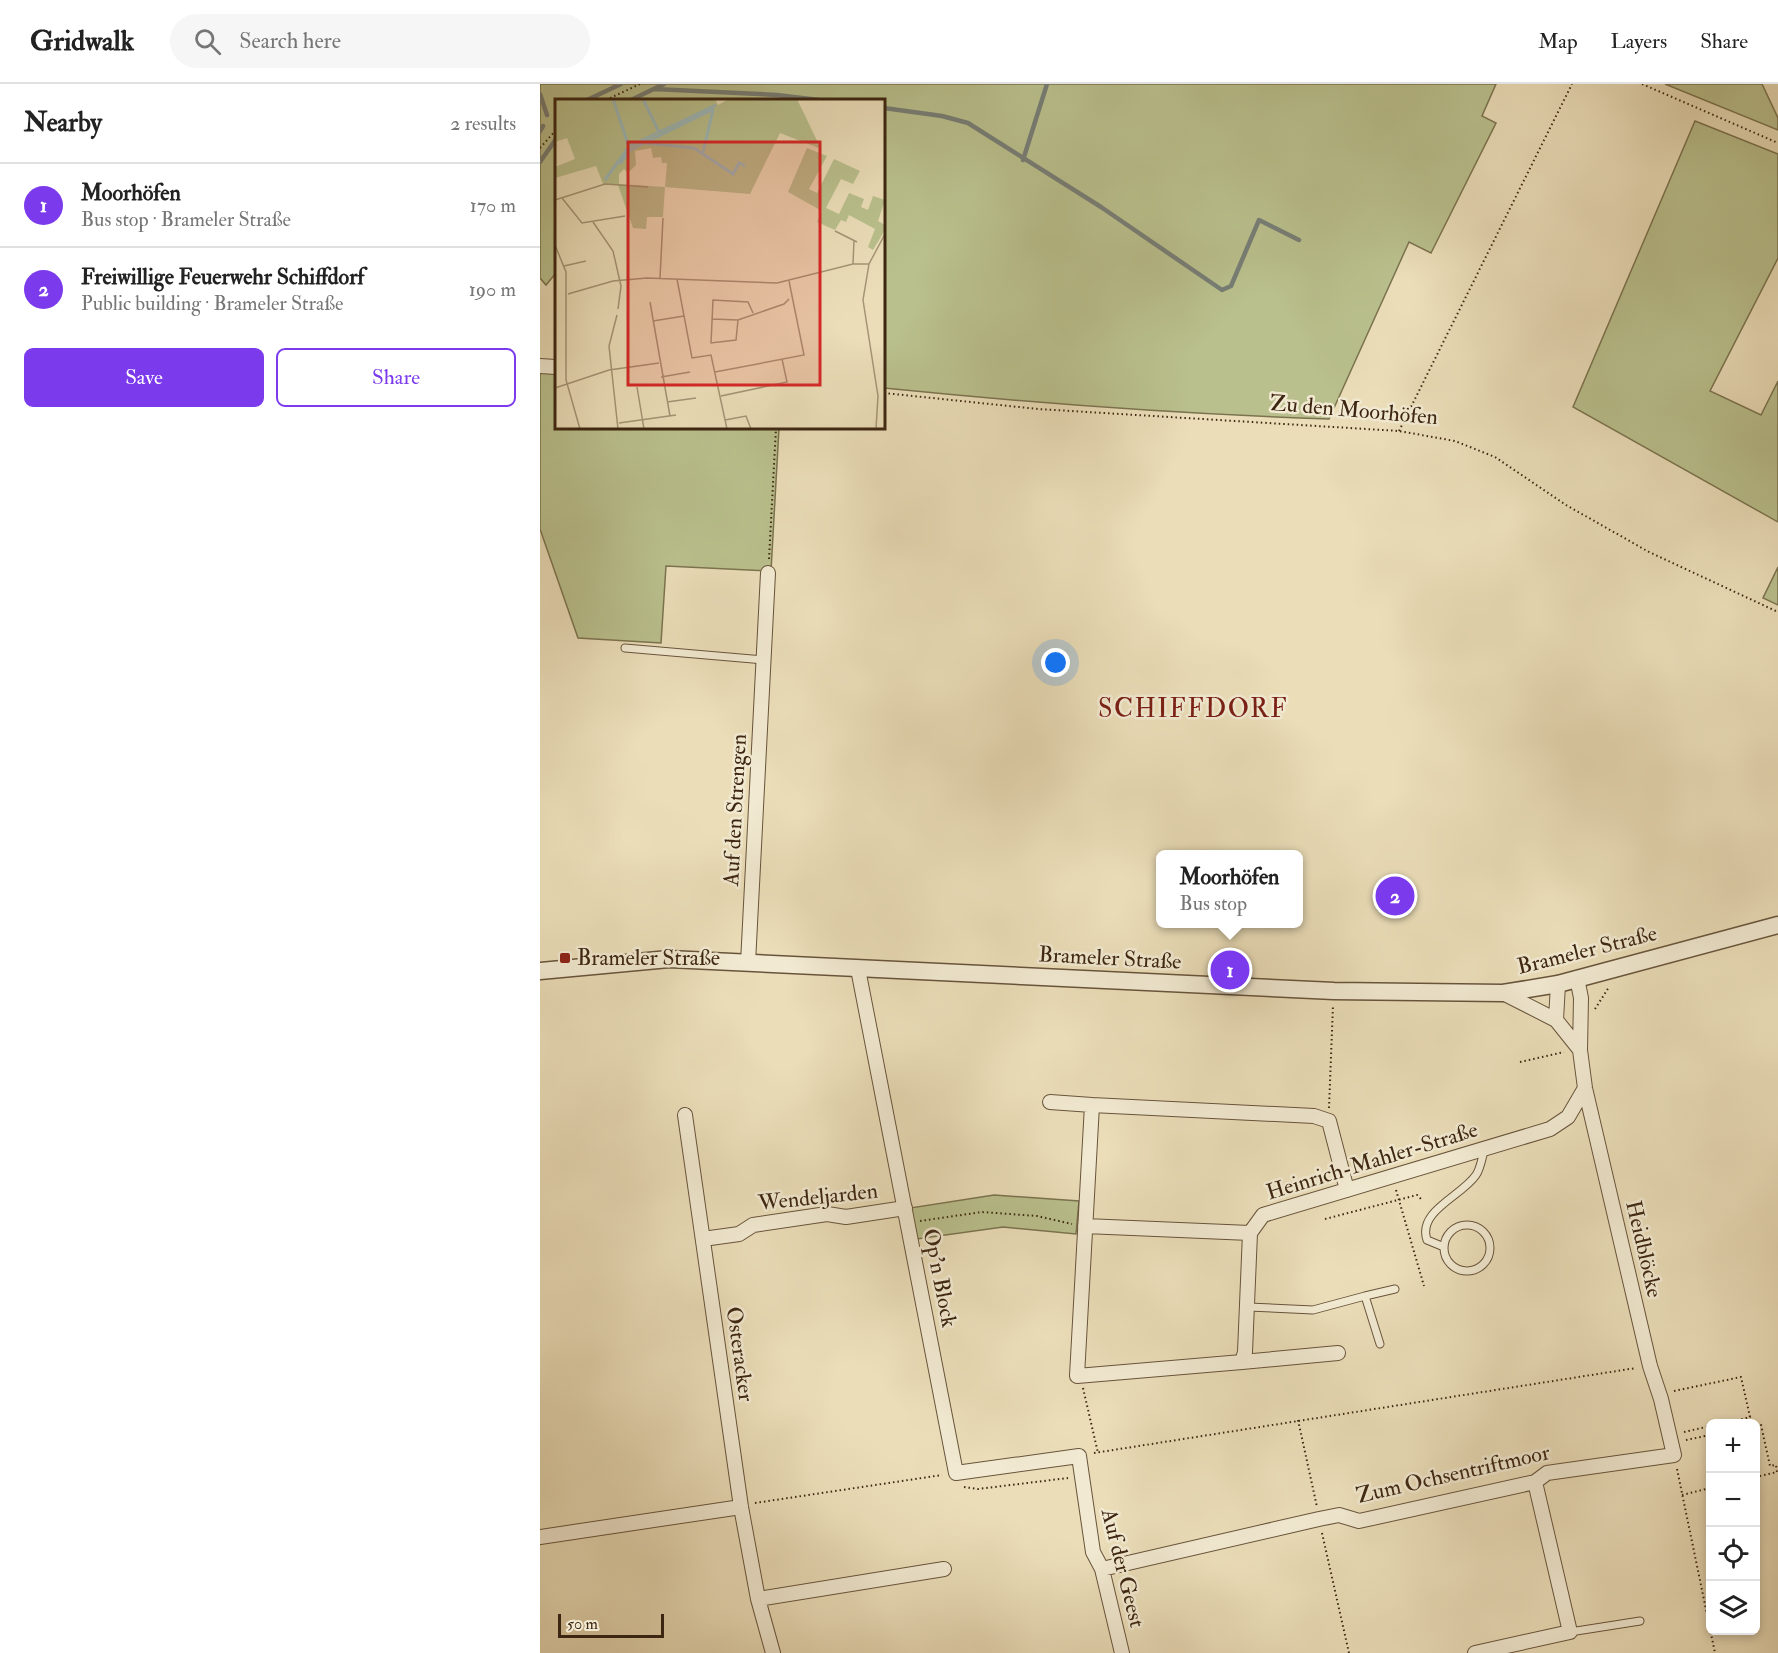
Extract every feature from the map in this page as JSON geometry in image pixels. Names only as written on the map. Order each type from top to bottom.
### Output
[{"type":"street","points":[[540,366],[555,367]]},
{"type":"street","name":"Auf den Strengen","points":[[748,963],[768,573]]},
{"type":"street","name":"Brameler Straße","points":[[540,971],[669,959],[1334,991],[1503,993],[1558,984],[1778,925]]},
{"type":"street","name":"Op'n Block","points":[[858,969],[956,1473]]},
{"type":"street","name":"Heidblöcke","points":[[1577,978],[1580,1050],[1586,1088],[1650,1366],[1671,1444]]},
{"type":"street","points":[[1556,1020],[1558,984]]},
{"type":"street","name":"Heidblöcke","points":[[1503,993],[1556,1020],[1580,1050]]},
{"type":"street","name":"Heinrich-Mahler-Straße","points":[[1250,1233],[1263,1215],[1550,1129],[1568,1117],[1586,1088]]},
{"type":"street","points":[[1050,1102],[1314,1116],[1329,1121],[1347,1190]]},
{"type":"street","points":[[1092,1105],[1077,1376],[1338,1353]]},
{"type":"street","name":"Osteracker","points":[[685,1115],[741,1507],[758,1599],[773,1653]]},
{"type":"street","name":"Wendeljarden","points":[[703,1239],[739,1234],[753,1225],[827,1214],[846,1217],[905,1208]]},
{"type":"street","points":[[1085,1226],[1250,1233],[1248,1307],[1242,1362]]},
{"type":"street","name":"Zum Ochsentriftmoor","points":[[1102,1569],[1339,1515],[1359,1521],[1535,1482],[1547,1473],[1671,1444]]},
{"type":"street","points":[[956,1473],[1079,1456]]},
{"type":"street","name":"Auf der Geest","points":[[1079,1456],[1093,1552],[1102,1569],[1122,1653]]},
{"type":"street","points":[[1475,1653],[1570,1632],[1535,1482]]},
{"type":"street","points":[[540,1537],[741,1507]]},
{"type":"street","points":[[758,1599],[944,1569]]},
{"type":"lane","points":[[625,648],[765,660]]},
{"type":"lane","points":[[1444,1248],[1450,1232],[1466,1225],[1474,1226],[1487,1235],[1490,1251],[1482,1265],[1466,1271],[1450,1263],[1444,1248],[1427,1240],[1424,1231],[1429,1217],[1477,1174],[1485,1148]]},
{"type":"lane","points":[[1248,1307],[1313,1310],[1395,1289]]},
{"type":"lane","points":[[1365,1296],[1380,1344]]},
{"type":"lane","points":[[1570,1632],[1640,1620]]},
{"type":"path","points":[[608,99],[640,84]]},
{"type":"path","points":[[1399,430],[1572,84]]},
{"type":"path","points":[[1642,84],[1778,143]]},
{"type":"path","points":[[540,148],[555,131]]},
{"type":"path","name":"Zu den Moorhöfen","points":[[885,393],[1038,409],[1399,430],[1455,441],[1495,458],[1566,506],[1649,552],[1778,612]]},
{"type":"path","points":[[768,573],[776,429]]},
{"type":"path","points":[[1580,1013],[1596,1008],[1605,990],[1613,983]]},
{"type":"path","points":[[1329,1121],[1334,991]]},
{"type":"path","points":[[1520,1062],[1580,1050]]},
{"type":"path","points":[[1391,1176],[1424,1286]]},
{"type":"path","points":[[1325,1219],[1398,1198],[1417,1195],[1421,1199]]},
{"type":"path","points":[[908,1223],[981,1212],[1037,1216],[1085,1226]]},
{"type":"path","points":[[1079,1456],[1650,1366]]},
{"type":"path","points":[[1077,1376],[1084,1389],[1098,1453]]},
{"type":"path","points":[[1659,1394],[1741,1377],[1750,1417],[1743,1419]]},
{"type":"path","points":[[1298,1420],[1348,1653]]},
{"type":"path","points":[[1760,1425],[1770,1466],[1776,1465],[1777,1472],[1760,1476]]},
{"type":"path","points":[[1671,1444],[1706,1428]]},
{"type":"path","points":[[1671,1444],[1706,1436]]},
{"type":"path","points":[[1671,1444],[1715,1653]]},
{"type":"path","points":[[741,1507],[763,1501],[956,1473],[966,1488],[978,1489],[1082,1476]]},
{"type":"path","points":[[1682,1495],[1706,1489]]},
{"type":"green space","points":[[540,84],[1496,84],[1482,116],[1496,123],[1431,253],[1409,242],[1329,419],[1106,407],[885,388],[885,99],[555,99],[555,274],[546,285],[540,278]]},
{"type":"green space","points":[[1665,84],[1762,84],[1778,118],[1778,130]]},
{"type":"green space","points":[[1695,121],[1778,154],[1778,258],[1710,391],[1761,415],[1778,381],[1778,522],[1573,407]]},
{"type":"green space","points":[[540,362],[555,363],[555,429],[779,429],[771,571],[666,566],[661,643],[578,638],[540,529]]},
{"type":"green space","points":[[1778,567],[1778,605],[1763,598]]},
{"type":"green space","points":[[994,1195],[1079,1201],[1076,1234],[1003,1227],[917,1239],[910,1208]]},
{"type":"waterway","points":[[589,99],[621,84]]},
{"type":"waterway","points":[[633,99],[664,84]]},
{"type":"waterway","points":[[1023,160],[1047,84]]},
{"type":"waterway","points":[[654,89],[777,95],[811,99]]},
{"type":"waterway","points":[[540,94],[547,115]]},
{"type":"waterway","points":[[885,108],[942,116],[968,123],[1101,207],[1222,290],[1231,286],[1259,220],[1299,240]]},
{"type":"waterway","points":[[540,131],[543,126]]},
{"type":"waterway","points":[[540,162],[555,140]]},
{"type":"place","name":"Freiwillige Feuerwehr Schiffdorf","points":[[1395,896]]},
{"type":"place","name":"Brameler Straße","points":[[565,958]]},
{"type":"place","name":"Moorhöfen","points":[[1230,970]]},
{"type":"district","name":"SCHIFFDORF","points":[[1193,709]]}]
